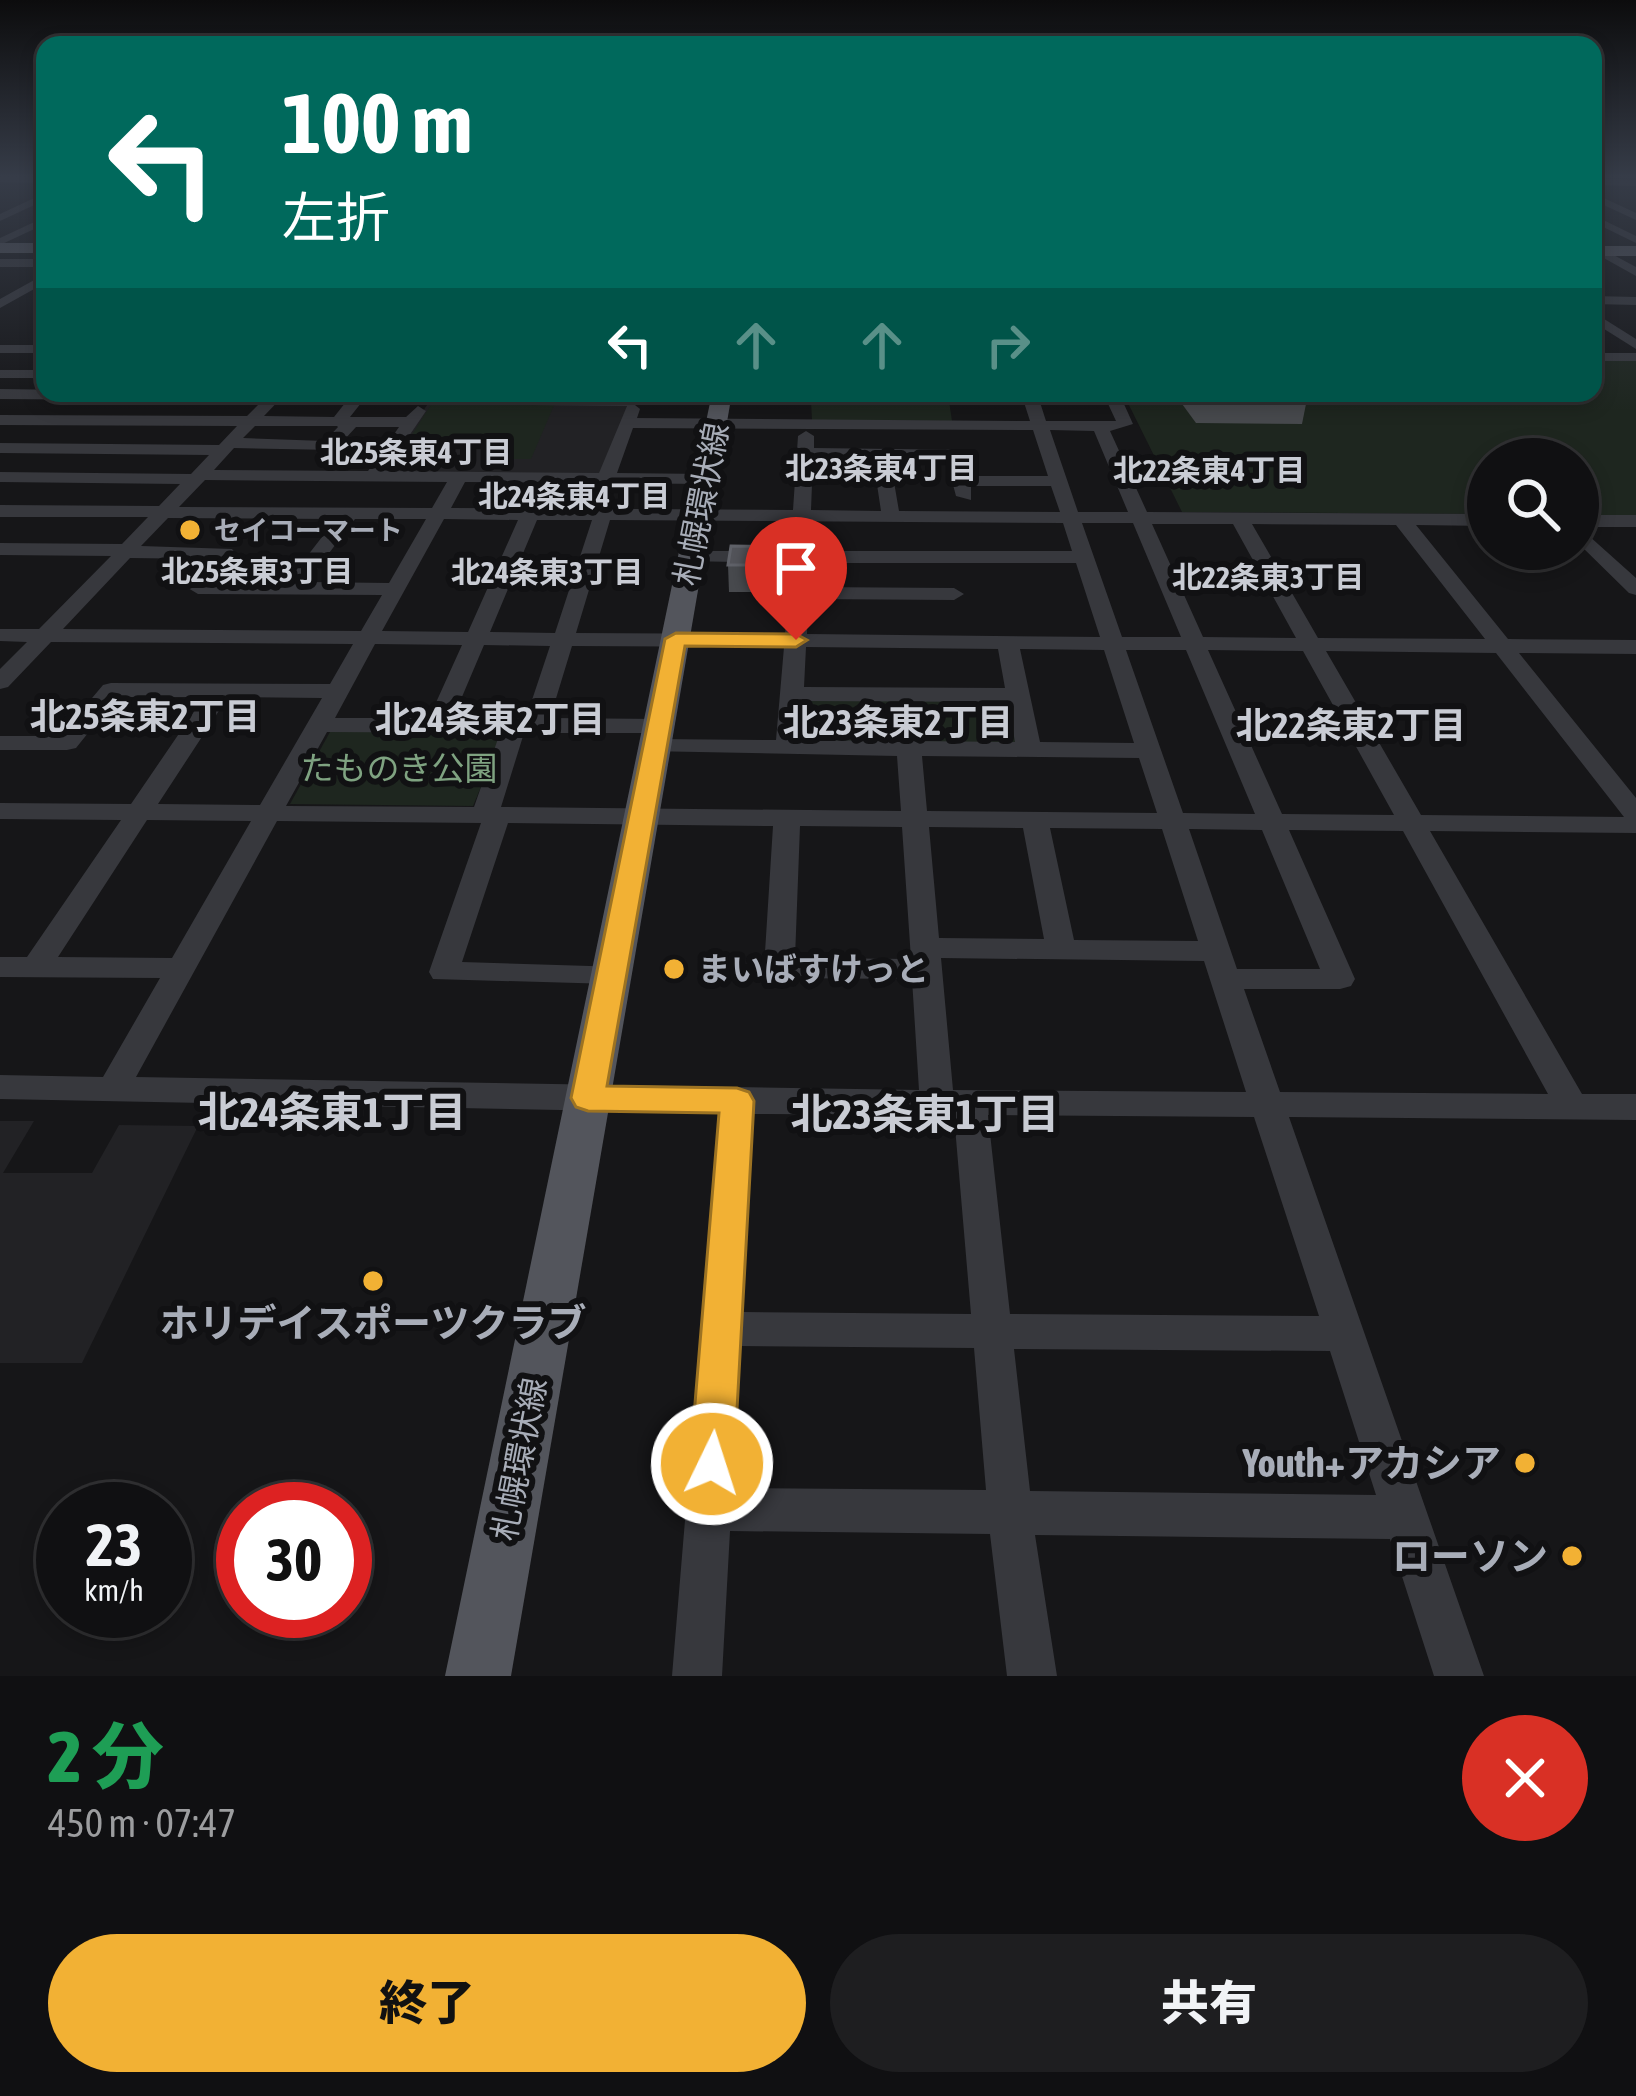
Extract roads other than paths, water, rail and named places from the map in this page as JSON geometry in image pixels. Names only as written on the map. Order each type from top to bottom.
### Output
[{"type":"main road","name":"札幌環状線","points":[[478,1676],[719,408]]},
{"type":"street","points":[[1604,254],[1636,272]]},
{"type":"street","points":[[0,276],[36,277]]},
{"type":"street","points":[[0,304],[36,282]]},
{"type":"street","points":[[0,293],[36,293]]},
{"type":"street","points":[[1602,300],[1636,301]]},
{"type":"street","points":[[1602,322],[1636,345]]},
{"type":"street","points":[[0,349],[36,349]]},
{"type":"street","points":[[1602,357],[1636,357]]},
{"type":"street","points":[[0,374],[36,374]]},
{"type":"street","points":[[0,394],[36,394]]},
{"type":"street","points":[[0,444],[52,402]]},
{"type":"street","points":[[0,682],[269,402]]},
{"type":"street","points":[[0,444],[328,446],[356,402]]},
{"type":"street","points":[[373,476],[424,402]]},
{"type":"street","points":[[606,478],[634,402]]},
{"type":"street","points":[[802,515],[807,402]]},
{"type":"street","points":[[955,402],[968,489],[1058,481]]},
{"type":"street","points":[[1032,402],[1459,1676]]},
{"type":"street","points":[[628,423],[719,408],[807,424],[1125,424],[1115,402]]},
{"type":"street","points":[[0,420],[410,422]]},
{"type":"street","points":[[788,817],[779,968],[1061,949],[1340,979],[1100,426]]},
{"type":"street","points":[[805,453],[966,454]]},
{"type":"street","points":[[881,454],[891,516]]},
{"type":"street","points":[[0,477],[606,478],[801,557],[1085,557]]},
{"type":"street","points":[[113,1088],[460,477]]},
{"type":"street","points":[[0,511],[1467,520]]},
{"type":"street","points":[[292,589],[350,513]]},
{"type":"street","points":[[438,726],[530,514]]},
{"type":"street","points":[[603,514],[563,638],[491,815],[444,972],[612,974]]},
{"type":"street","points":[[942,516],[961,641]]},
{"type":"street","points":[[1239,518],[1572,1106]]},
{"type":"street","points":[[1402,520],[1636,815]]},
{"type":"street","points":[[1599,520],[1636,521]]},
{"type":"street","points":[[0,549],[225,554],[198,588],[396,589]]},
{"type":"street","points":[[1599,553],[1636,589]]},
{"type":"street","points":[[788,747],[801,557]]},
{"type":"street","points":[[799,593],[954,594]]},
{"type":"street","points":[[0,635],[1636,647]]},
{"type":"street","points":[[1008,642],[1029,750]]},
{"type":"street","points":[[0,743],[67,743],[111,690],[338,691]]},
{"type":"street","points":[[36,967],[221,690]]},
{"type":"street","points":[[792,694],[1018,695]]},
{"type":"street","points":[[319,725],[525,726],[788,747],[1148,751]]},
{"type":"street","points":[[909,748],[925,959],[993,1333],[1032,1676]]},
{"type":"street","points":[[0,812],[1636,825]]},
{"type":"street","points":[[1035,820],[1061,949]]},
{"type":"street","points":[[0,967],[181,968]]},
{"type":"street","points":[[0,1087],[737,1101],[1636,1107]]},
{"type":"street","points":[[697,1676],[737,1101]]},
{"type":"street","points":[[721,1329],[1345,1334]]},
{"type":"street","points":[[710,1509],[1406,1517]]},
{"type":"place","name":"セイコーマート","points":[[190,530]]},
{"type":"place","name":"まいばすけっと","points":[[674,969]]},
{"type":"place","name":"ホリデイスポーツクラブ","points":[[373,1281]]},
{"type":"place","name":"Youth+アカシア","points":[[1525,1463]]},
{"type":"place","name":"ローソン","points":[[1572,1556]]},
{"type":"district","name":"北25条東4丁目","points":[[416,452]]},
{"type":"district","name":"北23条東4丁目","points":[[881,468]]},
{"type":"district","name":"北22条東4丁目","points":[[1209,470]]},
{"type":"district","name":"北24条東4丁目","points":[[574,496]]},
{"type":"district","name":"北25条東3丁目","points":[[257,571]]},
{"type":"district","name":"北24条東3丁目","points":[[547,572]]},
{"type":"district","name":"北22条東3丁目","points":[[1268,577]]},
{"type":"district","name":"北25条東2丁目","points":[[145,716]]},
{"type":"district","name":"北24条東2丁目","points":[[490,719]]},
{"type":"district","name":"北23条東2丁目","points":[[898,722]]},
{"type":"district","name":"北22条東2丁目","points":[[1351,725]]},
{"type":"district","name":"北24条東1丁目","points":[[332,1112]]},
{"type":"district","name":"北23条東1丁目","points":[[925,1114]]},
{"type":"park label","name":"たものき公園","points":[[399,768]]}]
